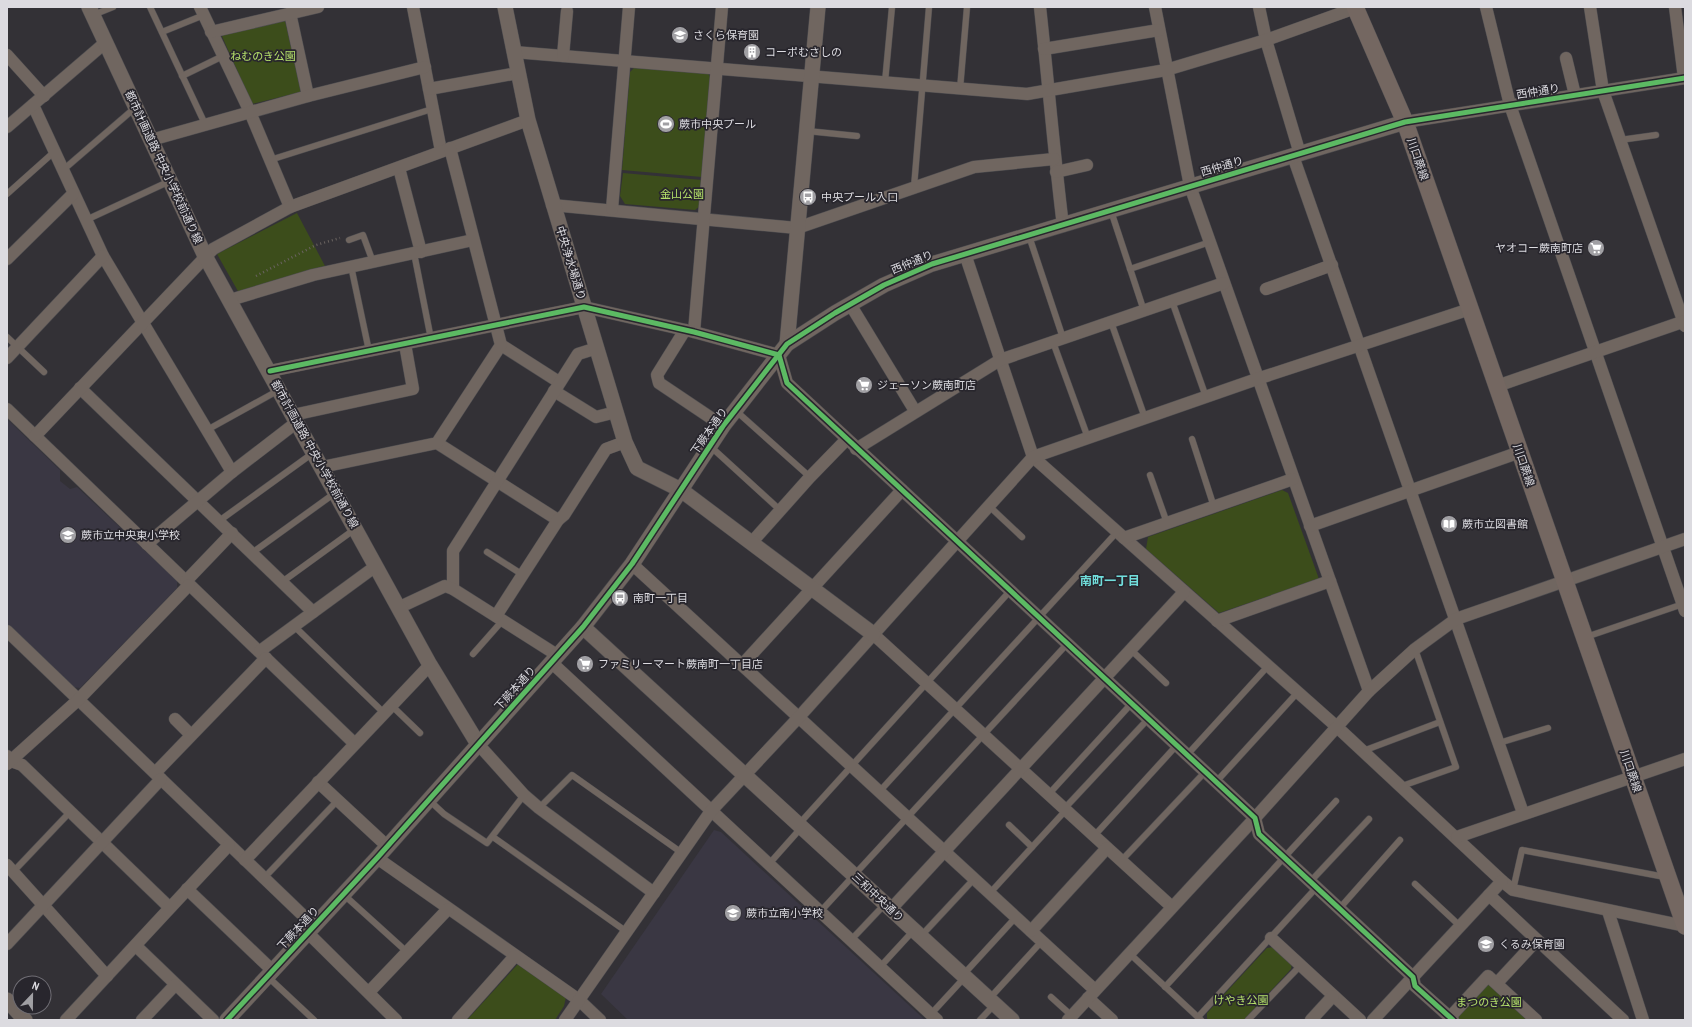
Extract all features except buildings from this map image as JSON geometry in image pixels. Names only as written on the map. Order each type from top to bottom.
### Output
[{"type":"main road","name":"川口蕨線","points":[[1356,8],[1405,122],[1685,926]]},
{"type":"street","points":[[211,32],[318,7]]},
{"type":"street","points":[[413,7],[432,109],[446,149],[473,240],[497,324],[501,345],[596,417],[616,412]]},
{"type":"street","name":"中央浄水場通り","points":[[505,7],[528,120],[552,205],[625,442],[637,468],[681,490],[873,634]]},
{"type":"street","points":[[612,209],[628,7]]},
{"type":"street","points":[[722,7],[704,218],[690,331],[657,375],[659,383],[723,426]]},
{"type":"street","points":[[818,7],[797,228],[783,349],[787,383],[846,440],[1040,617],[1255,818],[1259,834],[1412,978],[1415,986],[1451,1019],[1488,976],[1536,1020]]},
{"type":"street","points":[[1040,7],[1049,91],[1054,159],[1063,226]]},
{"type":"street","points":[[1155,7],[1166,70],[1190,186],[1369,691]]},
{"type":"street","points":[[1259,7],[1266,40],[1296,155],[1332,265],[1523,814]]},
{"type":"street","points":[[1486,7],[1510,105],[1684,607]]},
{"type":"street","points":[[1497,386],[1595,351],[1684,323],[1603,91],[1590,7]]},
{"type":"street","points":[[1675,7],[1684,78]]},
{"type":"street","points":[[514,52],[1027,94],[1166,70],[1266,40],[1356,8]]},
{"type":"street","name":"都市計画道路 中央小学校前通り線","points":[[91,11],[205,256],[400,607],[430,665],[478,744]]},
{"type":"street","points":[[202,11],[250,112],[290,207]]},
{"type":"street","points":[[563,56],[567,11]]},
{"type":"street","points":[[290,13],[308,96]]},
{"type":"street","points":[[1044,49],[1159,30]]},
{"type":"street","points":[[7,127],[106,42]]},
{"type":"street","points":[[7,55],[44,96]]},
{"type":"street","points":[[1566,58],[1575,95]]},
{"type":"street","points":[[151,140],[308,96],[425,67]]},
{"type":"street","points":[[429,89],[518,73]]},
{"type":"street","name":"西仲通り","points":[[783,349],[850,304],[891,282],[932,264],[1063,226],[1190,186],[1405,122],[1684,78]]},
{"type":"street","points":[[33,104],[73,194],[103,256],[232,472]]},
{"type":"street","points":[[35,436],[213,248],[290,207],[528,120]]},
{"type":"street","points":[[552,205],[612,209],[797,228],[974,167],[1054,159]]},
{"type":"street","points":[[1056,172],[1087,166]]},
{"type":"street","points":[[399,168],[418,252]]},
{"type":"street","points":[[7,259],[73,194]]},
{"type":"street","points":[[230,300],[313,275],[473,240]]},
{"type":"street","points":[[965,254],[1033,457],[1337,727],[1513,890],[1685,926]]},
{"type":"street","points":[[7,358],[103,256]]},
{"type":"street","points":[[1266,289],[1332,265]]},
{"type":"street","points":[[856,448],[1000,360],[1224,283]]},
{"type":"street","points":[[850,304],[915,411]]},
{"type":"street","points":[[270,371],[584,307],[690,331],[783,349]]},
{"type":"street","points":[[565,1020],[711,810],[958,542],[1033,457],[1258,379],[1470,309]]},
{"type":"street","points":[[146,544],[295,418],[413,389],[405,344]]},
{"type":"street","points":[[437,443],[501,345]]},
{"type":"street","points":[[453,589],[453,551],[496,480],[578,354],[597,348]]},
{"type":"street","name":"下蕨本通り","points":[[227,1020],[377,858],[583,627],[632,564],[723,426],[783,349]]},
{"type":"street","points":[[80,388],[313,612]]},
{"type":"street","points":[[7,409],[354,743]]},
{"type":"street","points":[[752,542],[810,477],[846,440]]},
{"type":"street","points":[[500,618],[523,575],[558,520],[564,515],[606,449],[625,442]]},
{"type":"street","points":[[322,467],[437,443],[558,520]]},
{"type":"street","points":[[1310,526],[1520,452]]},
{"type":"street","points":[[1121,535],[1167,523],[1293,479]]},
{"type":"street","points":[[742,665],[902,490]]},
{"type":"street","points":[[8,760],[78,700],[232,533]]},
{"type":"street","points":[[1070,1018],[1255,818],[1369,691],[1415,649],[1456,619],[1685,539]]},
{"type":"street","points":[[632,564],[1042,941],[1092,994],[1112,1020]]},
{"type":"street","points":[[7,944],[102,841],[192,735],[263,655],[294,626],[376,566]]},
{"type":"street","points":[[1217,621],[1330,581]]},
{"type":"street","points":[[400,607],[445,586],[453,589],[500,618],[554,659],[711,810],[934,1017]]},
{"type":"street","points":[[888,906],[944,851],[1184,592]]},
{"type":"street","name":"三和中央通り","points":[[583,627],[801,825],[1012,1020]]},
{"type":"street","points":[[8,633],[264,878],[369,992],[389,1018]]},
{"type":"street","points":[[873,634],[1172,907]]},
{"type":"street","points":[[245,860],[354,743],[430,665]]},
{"type":"street","points":[[175,719],[192,735]]},
{"type":"street","points":[[478,744],[524,795],[539,808],[654,893]]},
{"type":"street","points":[[1457,837],[1685,759]]},
{"type":"street","points":[[8,760],[22,764],[169,907]]},
{"type":"street","points":[[318,782],[387,846]]},
{"type":"street","points":[[66,1020],[136,946],[169,907],[229,845]]},
{"type":"street","points":[[1031,931],[1107,848]]},
{"type":"street","points":[[377,858],[578,1000],[600,1020]]},
{"type":"street","points":[[10,868],[107,976]]},
{"type":"street","points":[[1373,1020],[1502,881]]},
{"type":"street","points":[[187,889],[270,973]]},
{"type":"street","points":[[1489,895],[1623,1020]]},
{"type":"street","points":[[369,992],[448,908]]},
{"type":"street","points":[[1608,911],[1643,1020]]},
{"type":"street","points":[[1270,938],[1360,1020]]},
{"type":"street","points":[[1497,984],[1537,940]]},
{"type":"street","points":[[136,946],[213,1020]]},
{"type":"street","points":[[458,1020],[515,956]]},
{"type":"street","points":[[142,1020],[175,985]]},
{"type":"street","points":[[1311,1020],[1333,996]]},
{"type":"street","points":[[7,1000],[25,1020]]},
{"type":"lane","points":[[91,11],[113,7]]},
{"type":"lane","points":[[150,7],[205,124]]},
{"type":"lane","points":[[885,82],[892,7]]},
{"type":"lane","points":[[914,187],[929,7]]},
{"type":"lane","points":[[960,88],[967,7]]},
{"type":"lane","points":[[162,32],[202,11]]},
{"type":"lane","points":[[182,76],[223,56]]},
{"type":"lane","points":[[63,170],[136,107]]},
{"type":"lane","points":[[270,160],[432,109]]},
{"type":"lane","points":[[806,131],[857,136]]},
{"type":"lane","points":[[1620,140],[1656,135]]},
{"type":"lane","points":[[7,194],[54,152]]},
{"type":"lane","points":[[86,220],[170,181]]},
{"type":"lane","points":[[1111,211],[1144,311]]},
{"type":"lane","points":[[349,240],[363,235],[373,262]]},
{"type":"lane","points":[[1029,236],[1058,340],[1088,438]]},
{"type":"lane","points":[[1130,269],[1210,242]]},
{"type":"lane","points":[[418,252],[431,339]]},
{"type":"lane","points":[[351,266],[369,351]]},
{"type":"lane","points":[[1172,301],[1206,397]]},
{"type":"lane","points":[[1111,322],[1145,418]]},
{"type":"lane","points":[[7,337],[44,372]]},
{"type":"lane","points":[[207,430],[280,390]]},
{"type":"lane","points":[[736,410],[810,477]]},
{"type":"lane","points":[[1192,439],[1214,506]]},
{"type":"lane","points":[[710,446],[780,510]]},
{"type":"lane","points":[[220,521],[314,452]]},
{"type":"lane","points":[[1150,475],[1167,523]]},
{"type":"lane","points":[[252,553],[336,492]]},
{"type":"lane","points":[[990,506],[1022,538]]},
{"type":"lane","points":[[282,582],[356,529]]},
{"type":"lane","points":[[879,792],[1040,617],[1121,535]]},
{"type":"lane","points":[[487,552],[523,575]]},
{"type":"lane","points":[[769,864],[852,766],[928,684],[932,676],[1010,590]]},
{"type":"lane","points":[[1585,638],[1684,607]]},
{"type":"lane","points":[[473,654],[500,618]]},
{"type":"lane","points":[[294,626],[388,709],[420,733]]},
{"type":"lane","points":[[820,912],[1068,643]]},
{"type":"lane","points":[[1130,649],[1166,683]]},
{"type":"lane","points":[[1402,786],[1456,767],[1415,649]]},
{"type":"lane","points":[[1187,755],[1268,666]]},
{"type":"lane","points":[[1216,782],[1298,692]]},
{"type":"lane","points":[[1048,794],[1132,703]]},
{"type":"lane","points":[[990,892],[1149,718]]},
{"type":"lane","points":[[1363,751],[1440,722]]},
{"type":"lane","points":[[1499,743],[1548,728]]},
{"type":"lane","points":[[1094,836],[1177,745]]},
{"type":"lane","points":[[1121,861],[1205,772]]},
{"type":"lane","points":[[539,808],[572,775],[682,853]]},
{"type":"lane","points":[[429,800],[444,814],[487,843],[524,795]]},
{"type":"lane","points":[[264,878],[338,800]]},
{"type":"lane","points":[[1166,987],[1336,801]]},
{"type":"lane","points":[[10,868],[70,812]]},
{"type":"lane","points":[[1129,953],[1199,1018],[1270,938],[1369,819]]},
{"type":"lane","points":[[1009,825],[1032,847]]},
{"type":"lane","points":[[493,837],[627,932]]},
{"type":"lane","points":[[1338,909],[1400,840]]},
{"type":"lane","points":[[1513,890],[1522,850],[1668,877]]},
{"type":"lane","points":[[880,967],[974,879]]},
{"type":"lane","points":[[1415,884],[1460,926]]},
{"type":"lane","points":[[343,894],[407,952]]},
{"type":"lane","points":[[851,940],[888,906]]},
{"type":"lane","points":[[934,1017],[964,976],[1016,918]]},
{"type":"lane","points":[[980,1020],[992,1002],[1042,941]]},
{"type":"lane","points":[[1248,1020],[1300,966]]},
{"type":"lane","points":[[270,973],[314,1020]]},
{"type":"lane","points":[[1052,997],[1070,1018]]},
{"type":"path","points":[[256,276],[316,245],[341,238],[343,243],[349,240]]},
{"type":"shaded area","name":"蕨市立中央東小学校","points":[[7,419],[60,470],[60,481],[70,489],[77,487],[177,581],[177,588],[80,688],[73,687],[7,624]]},
{"type":"shaded area","name":"蕨市立南小学校","points":[[714,830],[721,832],[925,1020],[628,1020],[601,994]]},
{"type":"green space","name":"ねむのき公園","points":[[285,20],[301,92],[252,104],[221,34]]},
{"type":"green space","name":"蕨市中央プール","points":[[636,66],[708,73],[710,77],[702,177],[622,170],[630,72]]},
{"type":"green space","name":"金山公園","points":[[623,173],[702,180],[700,206],[695,210],[625,204],[620,196]]},
{"type":"green space","points":[[297,213],[325,266],[239,293],[217,254]]},
{"type":"green space","points":[[1282,490],[1288,493],[1319,579],[1219,613],[1146,549],[1148,537]]},
{"type":"green space","name":"けやき公園","points":[[1273,947],[1292,964],[1291,969],[1244,1020],[1208,1020],[1207,1013],[1267,948]]},
{"type":"green space","points":[[521,964],[566,997],[564,1006],[555,1020],[467,1020],[517,965]]},
{"type":"green space","name":"まつのき公園","points":[[1488,976],[1536,1020],[1453,1020]]},
{"type":"cycle path","points":[[227,1020],[377,858],[583,627],[632,564],[723,426],[787,344],[835,313],[884,285],[932,264],[1405,122],[1685,78]]},
{"type":"cycle path","points":[[270,371],[584,307],[694,332],[779,355],[787,383],[1255,818],[1259,834],[1413,977],[1415,986],[1453,1020]]},
{"type":"place","name":"さくら保育園","points":[[680,35]]},
{"type":"place","name":"コーポむさしの","points":[[752,52]]},
{"type":"place","name":"蕨市中央プール","points":[[666,124]]},
{"type":"place","name":"中央プール入口","points":[[808,197]]},
{"type":"place","name":"ヤオコー蕨南町店","points":[[1596,248]]},
{"type":"place","name":"ジェーソン蕨南町店","points":[[864,385]]},
{"type":"place","name":"蕨市立図書館","points":[[1449,524]]},
{"type":"place","name":"蕨市立中央東小学校","points":[[68,535]]},
{"type":"place","name":"南町一丁目","points":[[620,598]]},
{"type":"place","name":"ファミリーマート蕨南町一丁目店","points":[[585,664]]},
{"type":"place","name":"蕨市立南小学校","points":[[733,913]]},
{"type":"place","name":"くるみ保育園","points":[[1486,944]]},
{"type":"district","name":"南町一丁目","points":[[1110,581]]}]
